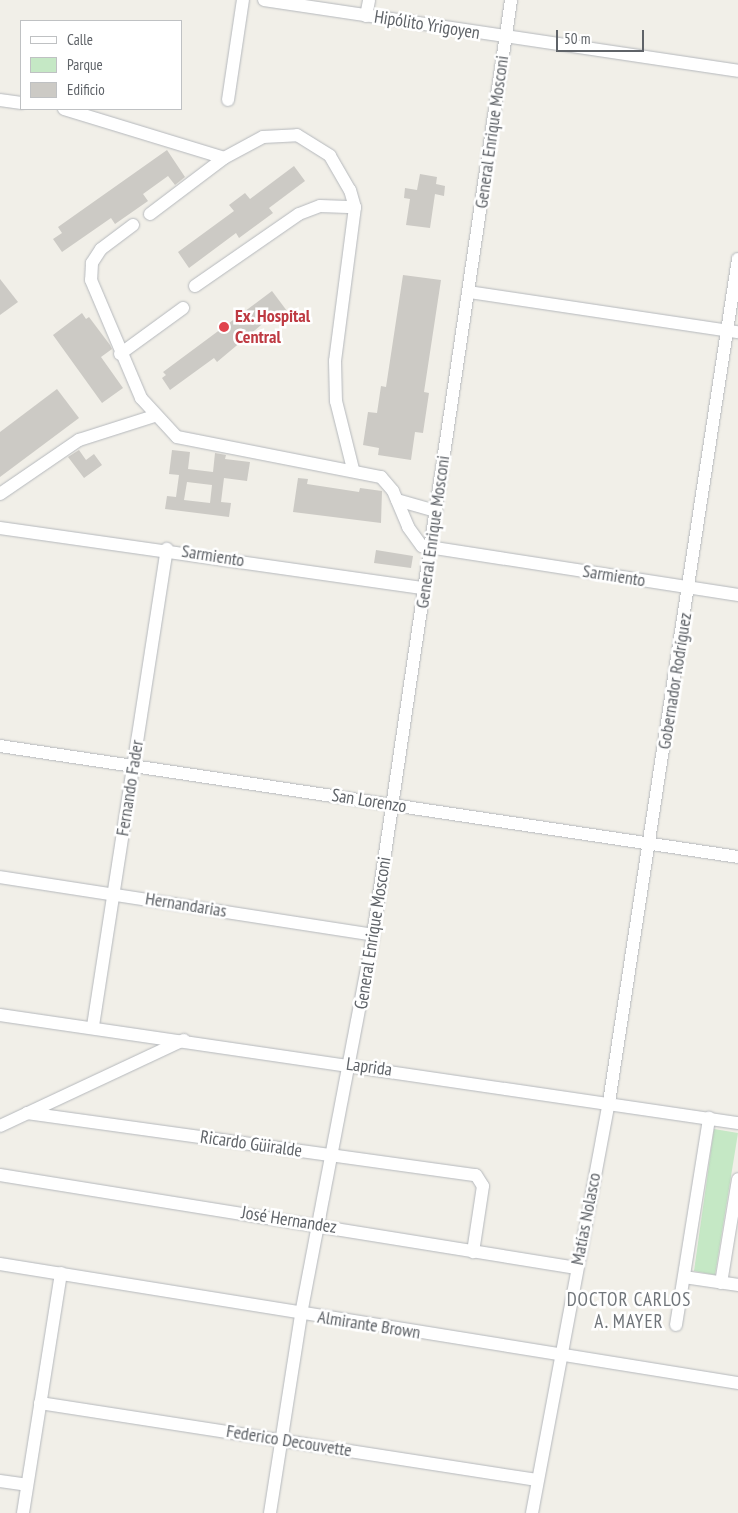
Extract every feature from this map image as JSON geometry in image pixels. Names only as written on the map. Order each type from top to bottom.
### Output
[{"type":"street","points":[[228,100],[243,0]]},
{"type":"street","name":"Hipólito Yrigoyen","points":[[264,0],[738,72]]},
{"type":"street","points":[[366,16],[369,0]]},
{"type":"street","name":"General Enrique Mosconi","points":[[270,1513],[301,1314],[317,1224],[351,1064],[393,804],[511,0]]},
{"type":"street","points":[[0,100],[20,103]]},
{"type":"street","points":[[67,110],[224,158]]},
{"type":"street","points":[[150,214],[224,158],[263,137],[282,134],[307,139],[330,156],[341,171],[355,207],[335,361],[336,401],[353,469]]},
{"type":"street","points":[[195,286],[299,214],[320,206],[355,207]]},
{"type":"street","points":[[133,225],[101,249],[92,263],[94,296],[141,398],[154,416],[176,437],[188,441],[353,469],[381,477],[397,500],[417,542],[430,548]]},
{"type":"street","name":"Gobernador Rodríguez","points":[[609,1102],[732,331],[738,259]]},
{"type":"street","points":[[469,292],[732,331]]},
{"type":"street","points":[[120,354],[183,308]]},
{"type":"street","points":[[0,494],[79,440],[154,416]]},
{"type":"street","points":[[397,500],[436,511]]},
{"type":"street","name":"Sarmiento","points":[[0,528],[167,549],[424,588]]},
{"type":"street","name":"Sarmiento","points":[[430,548],[738,595]]},
{"type":"street","name":"Fernando Fader","points":[[93,1026],[167,549]]},
{"type":"street","name":"San Lorenzo","points":[[0,746],[738,857]]},
{"type":"street","name":"Hernandarias","points":[[0,877],[113,893],[372,935]]},
{"type":"street","name":"Laprida","points":[[0,1014],[609,1102],[738,1123]]},
{"type":"street","points":[[0,1126],[184,1040]]},
{"type":"street","name":"Matías Nolasco","points":[[532,1513],[609,1102]]},
{"type":"street","name":"Ricardo Güiralde","points":[[27,1113],[476,1175],[483,1186],[473,1252]]},
{"type":"street","points":[[676,1325],[709,1118]]},
{"type":"street","name":"José Hernandez","points":[[0,1175],[317,1224],[473,1252],[577,1268]]},
{"type":"street","points":[[721,1283],[738,1180]]},
{"type":"street","name":"Almirante Brown","points":[[0,1264],[738,1384]]},
{"type":"street","points":[[23,1513],[61,1273]]},
{"type":"street","points":[[684,1277],[738,1285]]},
{"type":"street","name":"Federico Decouvette","points":[[40,1403],[537,1480]]},
{"type":"street","points":[[0,1481],[27,1485]]},
{"type":"green space","points":[[714,1129],[738,1133],[715,1275],[694,1271]]},
{"type":"building","points":[[167,150],[185,177],[175,185],[168,176],[143,194],[148,201],[115,224],[111,218],[62,252],[53,239],[62,233],[58,227]]},
{"type":"building","points":[[294,166],[305,181],[269,208],[273,213],[239,238],[236,233],[189,268],[178,252],[234,211],[229,205],[245,193],[250,199]]},
{"type":"building","points":[[420,174],[437,177],[436,184],[445,186],[444,196],[435,194],[430,228],[406,225],[410,199],[404,198],[405,188],[417,190]]},
{"type":"building","points":[[403,275],[441,280],[424,392],[429,393],[423,433],[415,432],[411,460],[378,455],[379,448],[363,445],[368,412],[377,413],[381,386],[386,387]]},
{"type":"building","points":[[0,279],[18,302],[0,315]]},
{"type":"building","points":[[272,291],[290,315],[279,323],[273,315],[217,362],[214,358],[170,390],[162,378],[166,375],[163,372]]},
{"type":"building","points":[[82,313],[86,319],[89,317],[110,345],[112,349],[101,357],[123,388],[102,403],[53,335]]},
{"type":"building","points":[[57,389],[79,418],[0,477],[0,432]]},
{"type":"building","points":[[79,450],[86,460],[94,454],[102,465],[84,478],[68,457]]},
{"type":"building","points":[[172,450],[190,452],[188,469],[213,472],[215,453],[226,455],[225,459],[250,462],[247,481],[224,478],[221,502],[231,503],[229,517],[165,509],[167,496],[176,497],[179,475],[169,474]],"holes":[[[187,482],[212,485],[210,503],[184,500]]]},
{"type":"building","points":[[298,478],[308,479],[307,484],[359,492],[360,488],[382,491],[381,523],[293,512]]},
{"type":"building","points":[[376,550],[413,556],[411,568],[374,563]]},
{"type":"place","name":"Ex. Hospital Central","points":[[224,327]]},
{"type":"district","name":"DOCTOR CARLOS A. MAYER","points":[[629,1311]]}]
